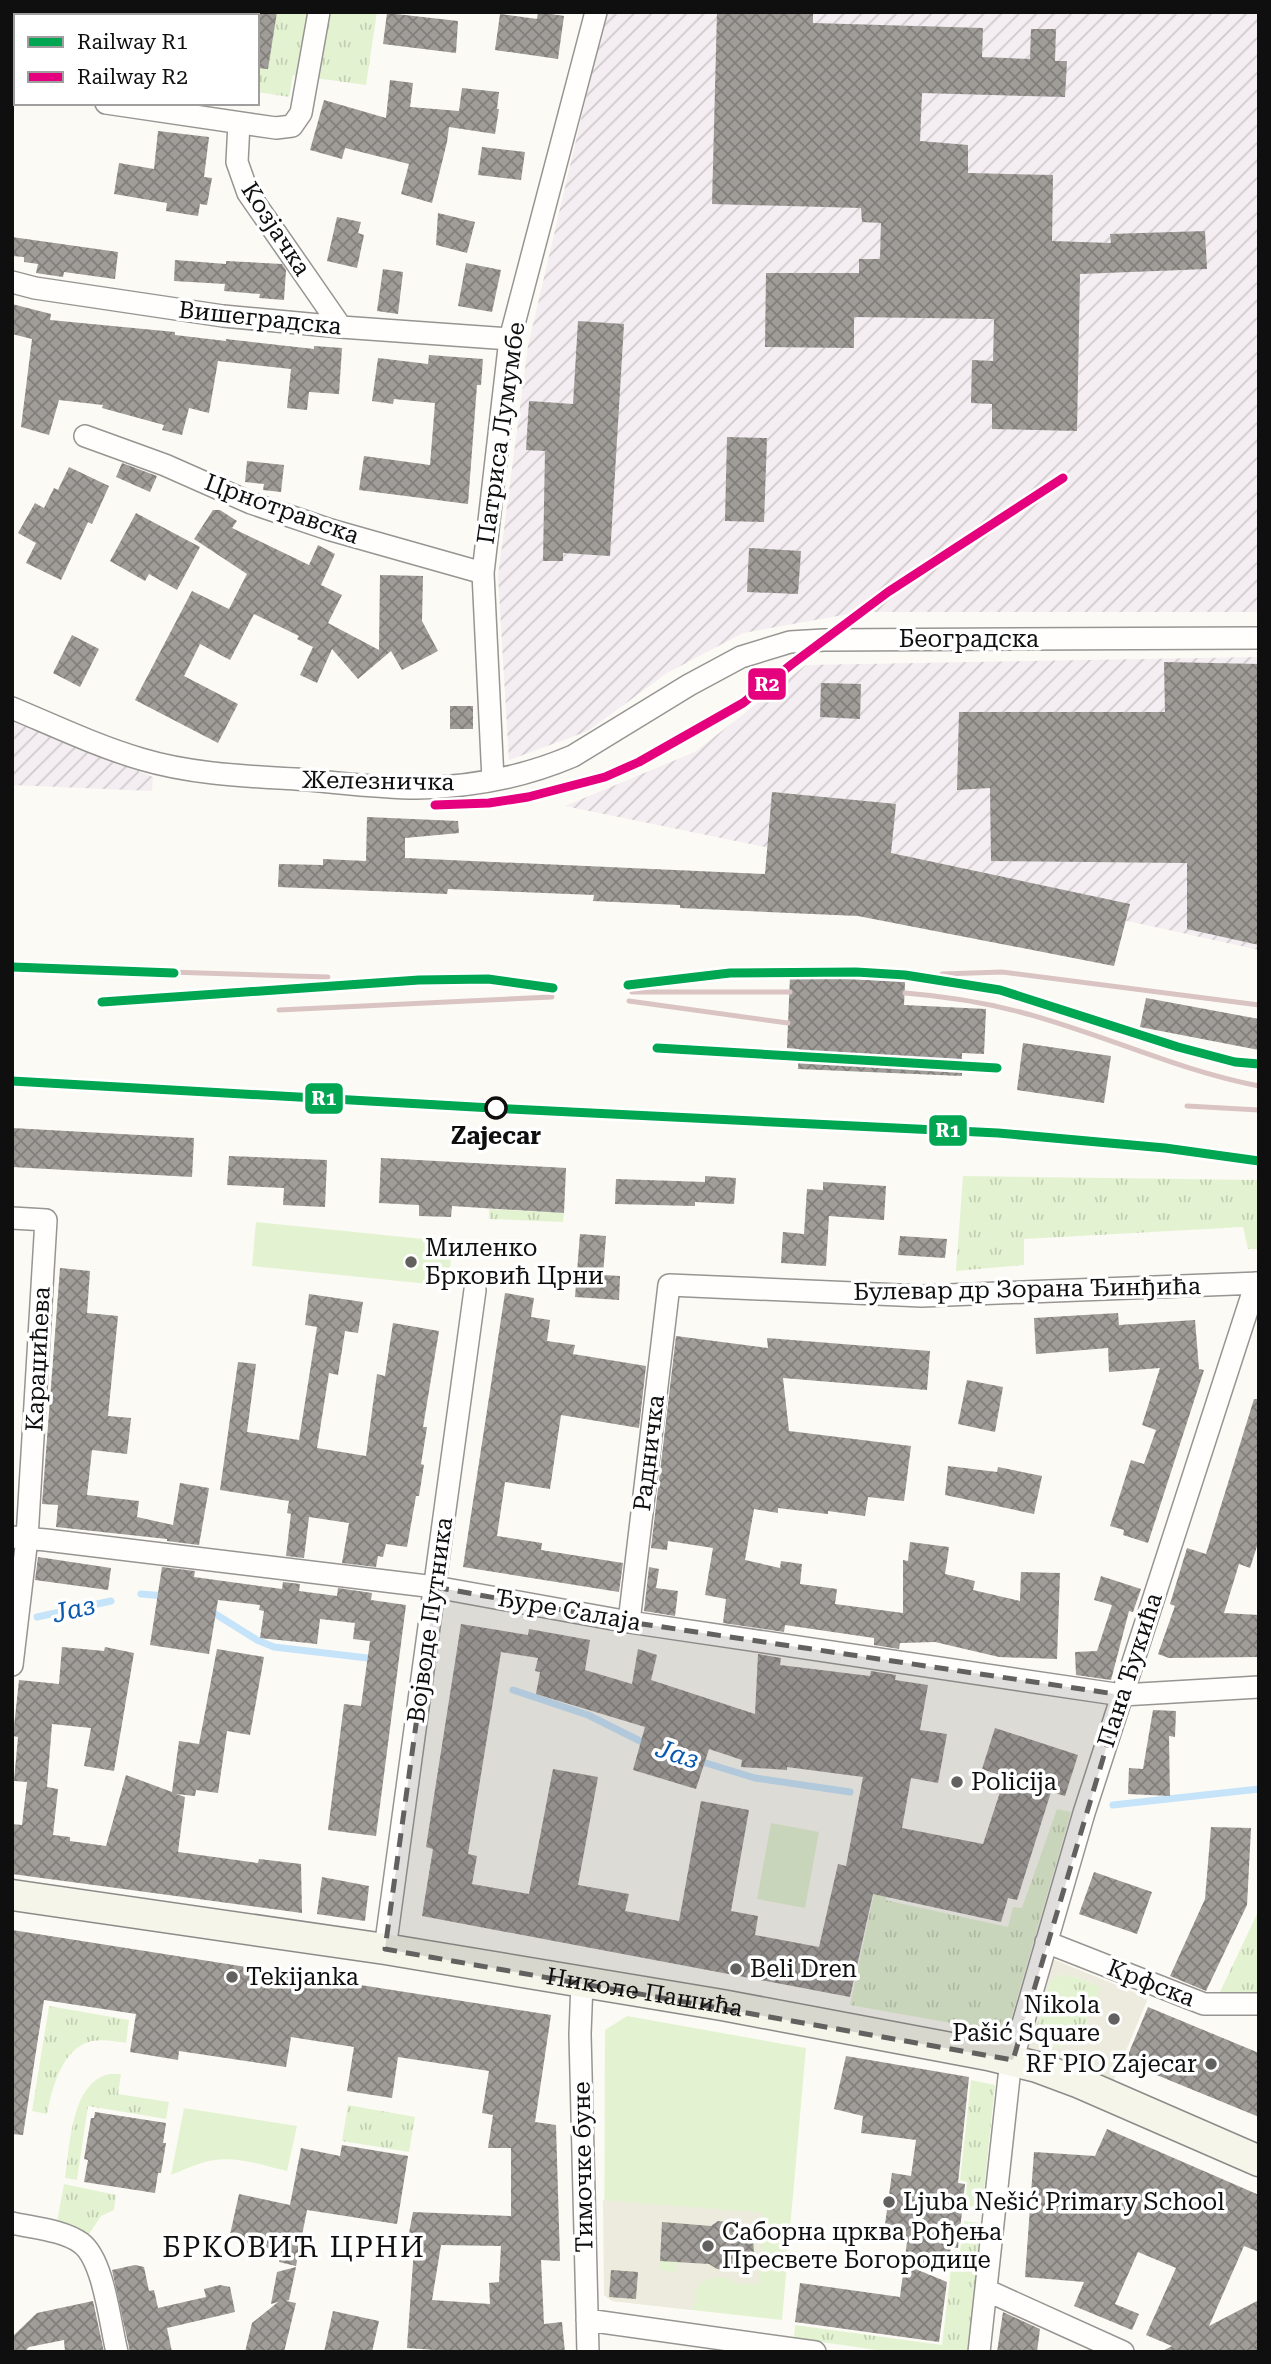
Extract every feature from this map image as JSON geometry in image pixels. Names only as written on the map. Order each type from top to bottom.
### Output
[{"type":"street","points":[[120,105],[284,129],[292,126],[298,120],[320,12]]},
{"type":"street","name":"Патриса Лумумбе","points":[[493,780],[483,573],[510,339],[596,12]]},
{"type":"street","name":"Козјачка","points":[[239,122],[237,162],[248,193],[341,327]]},
{"type":"street","name":"Вишеградска","points":[[12,282],[35,288],[223,316],[510,339]]},
{"type":"street","name":"Црнотравска","points":[[85,436],[165,465],[251,503],[331,530],[483,573]]},
{"type":"street","name":"Београдска","points":[[689,685],[741,657],[790,642],[1259,638]]},
{"type":"street","name":"Железничка","points":[[12,708],[108,748],[185,770],[416,788],[493,780],[533,772],[573,756],[689,685]]},
{"type":"street","name":"Караџићева","points":[[12,1218],[46,1220],[20,1538],[18,1621],[12,1665]]},
{"type":"street","name":"Булевар др Зорана Ђинђића","points":[[669,1284],[935,1296],[1257,1283]]},
{"type":"street","name":"Пана Ђукића","points":[[979,2352],[1013,2060],[1084,1813],[1257,1283]]},
{"type":"street","name":"Радничка","points":[[629,1622],[669,1284]]},
{"type":"street","name":"Војводе Путника","points":[[385,1949],[475,1290]]},
{"type":"street","name":"Ђуре Салаја","points":[[20,1538],[435,1587],[629,1622],[1122,1695],[1259,1687]]},
{"type":"street","name":"Николе Пашића","points":[[12,1895],[385,1949],[1013,2060],[1080,2084],[1259,2161]]},
{"type":"street","name":"Крфска","points":[[1046,1942],[1204,2004],[1259,2004]]},
{"type":"street","name":"Тимочке буне","points":[[582,1982],[580,2034],[594,2235],[587,2352]]},
{"type":"street","points":[[12,2223],[47,2231],[82,2244],[93,2258],[99,2276],[117,2352]]},
{"type":"street","points":[[986,2290],[1123,2352]]},
{"type":"street","points":[[587,2320],[815,2352]]},
{"type":"highlighted area","points":[[435,1587],[629,1622],[1122,1695],[1013,2060],[385,1949]]},
{"type":"shaded area","points":[[606,12],[1259,12],[1259,612],[860,612],[743,633],[667,673],[588,731],[509,760],[498,576],[528,346]]},
{"type":"shaded area","points":[[1259,657],[1259,950],[565,806],[695,752],[806,665]]},
{"type":"shaded area","points":[[12,720],[153,777],[152,791],[12,785]]},
{"type":"shaded area","name":"Nikola Pašić Square","points":[[1050,1958],[1148,1998],[1113,2082],[1024,2049]],"holes":[[[1060,1974],[1073,1978],[1074,1976],[1101,1987],[1079,2041],[1075,2040],[1060,2048],[1033,2039],[1050,1981]]]},
{"type":"shaded area","points":[[603,2200],[763,2213],[759,2285],[736,2283],[725,2277],[708,2279],[697,2288],[693,2310],[612,2301],[604,2295]],"holes":[[[721,2221],[732,2227],[742,2228],[753,2238],[754,2255],[747,2262],[720,2270],[709,2264],[677,2262],[676,2272],[660,2270],[662,2222],[713,2226]],[[611,2270],[638,2272],[636,2299],[609,2297]]]},
{"type":"green space","points":[[12,12],[377,12],[366,85],[293,75],[289,97],[259,92],[259,14],[14,14],[12,54]]},
{"type":"green space","points":[[963,1176],[1259,1180],[1259,1249],[1248,1249],[1243,1227],[1024,1239],[1024,1265],[956,1271]]},
{"type":"green space","points":[[489,1209],[564,1213],[563,1222],[489,1219]]},
{"type":"green space","points":[[256,1222],[453,1242],[448,1286],[252,1266]]},
{"type":"green space","points":[[1057,1809],[1071,1812],[1007,2033],[850,2005],[878,1875],[890,1878],[885,1900],[1008,1927],[1013,1907],[1022,1908]]},
{"type":"green space","points":[[771,1823],[819,1832],[805,1908],[757,1899]]},
{"type":"green space","points":[[1259,1910],[1259,1996],[1218,1996]]},
{"type":"green space","points":[[1060,1974],[1074,1976],[1102,1987],[1079,2041],[1075,2040],[1060,2048],[1033,2039],[1050,1981]]},
{"type":"green space","points":[[49,2006],[129,2020],[126,2043],[92,2041],[82,2045],[66,2060],[56,2081],[47,2114],[32,2111]]},
{"type":"green space","points":[[627,2016],[806,2048],[782,2320],[612,2301],[604,2295],[605,2030]]},
{"type":"green space","points":[[110,2074],[121,2074],[118,2094],[169,2102],[166,2119],[88,2106],[77,2180],[65,2178],[71,2133],[80,2102],[97,2079]]},
{"type":"green space","points":[[971,2080],[995,2085],[982,2209],[965,2207],[967,2182],[960,2180]]},
{"type":"green space","points":[[348,2105],[415,2117],[409,2152],[342,2141]]},
{"type":"green space","points":[[184,2108],[297,2126],[287,2171],[219,2159],[171,2175]]},
{"type":"green space","points":[[64,2184],[116,2195],[114,2210],[101,2216],[85,2240],[56,2227]]},
{"type":"green space","points":[[964,2221],[981,2223],[968,2352],[890,2352],[794,2338],[795,2325],[942,2345],[953,2251],[960,2251]]},
{"type":"building","points":[[277,12],[268,69],[259,68],[257,14]]},
{"type":"building","points":[[538,12],[564,16],[558,59],[495,50],[500,14],[537,19]]},
{"type":"building","points":[[717,12],[813,12],[813,23],[983,28],[982,57],[1030,59],[1031,29],[1056,29],[1055,61],[1067,61],[1065,97],[922,93],[920,141],[968,145],[968,173],[1053,175],[1052,241],[1111,243],[1110,234],[1205,231],[1207,269],[1080,274],[1077,431],[992,429],[992,404],[971,403],[972,360],[993,361],[994,319],[854,317],[854,348],[765,347],[766,273],[859,273],[859,259],[880,259],[881,223],[862,222],[861,208],[712,204]]},
{"type":"building","points":[[387,13],[458,21],[456,53],[383,44]]},
{"type":"building","points":[[390,80],[413,83],[410,107],[459,111],[462,88],[499,92],[495,134],[449,127],[432,203],[401,194],[409,164],[345,148],[342,159],[310,150],[324,100],[386,118]]},
{"type":"building","points":[[158,131],[209,137],[204,177],[212,178],[207,205],[200,204],[198,216],[166,211],[167,203],[114,194],[119,163],[154,169]]},
{"type":"building","points":[[482,147],[525,152],[521,180],[478,175]]},
{"type":"building","points":[[438,213],[475,222],[467,253],[436,245]]},
{"type":"building","points":[[337,217],[361,222],[358,233],[364,235],[357,268],[327,261]]},
{"type":"building","points":[[12,237],[118,252],[115,279],[64,272],[63,277],[36,273],[38,264],[24,262],[24,257],[12,256]]},
{"type":"building","points":[[175,260],[282,264],[286,270],[284,300],[259,298],[260,294],[224,291],[225,284],[174,281]]},
{"type":"building","points":[[466,263],[501,270],[492,312],[458,306]]},
{"type":"building","points":[[383,269],[403,272],[398,314],[377,311]]},
{"type":"building","points":[[12,304],[51,314],[50,320],[175,332],[175,335],[226,341],[314,349],[314,346],[342,348],[339,394],[309,392],[307,410],[287,408],[291,369],[218,361],[209,413],[189,408],[182,435],[162,430],[164,425],[102,408],[103,405],[59,400],[49,435],[21,427],[32,339],[12,334]]},
{"type":"building","points":[[578,321],[624,324],[610,556],[563,553],[563,561],[543,561],[545,451],[526,450],[529,401],[573,404]]},
{"type":"building","points":[[429,355],[483,359],[481,385],[477,385],[468,504],[359,490],[364,456],[430,465],[435,403],[394,399],[393,404],[372,401],[378,358],[428,364]]},
{"type":"building","points":[[727,437],[767,438],[764,522],[725,521]]},
{"type":"building","points":[[247,461],[284,465],[281,492],[263,490],[264,484],[245,482]]},
{"type":"building","points":[[122,463],[157,476],[150,492],[116,477]]},
{"type":"building","points":[[69,467],[109,486],[92,524],[88,522],[61,580],[26,563],[36,543],[18,533],[35,503],[44,508],[54,488],[58,490]]},
{"type":"building","points":[[213,510],[220,510],[237,521],[232,528],[309,565],[318,545],[335,554],[321,585],[342,595],[328,623],[379,650],[380,575],[423,576],[422,621],[438,651],[402,670],[391,651],[358,679],[332,649],[317,683],[300,675],[313,647],[297,639],[299,636],[254,614],[230,660],[200,644],[184,676],[238,704],[218,743],[135,700],[192,591],[229,609],[247,574],[194,539]]},
{"type":"building","points":[[136,513],[200,547],[177,590],[149,574],[145,581],[110,561]]},
{"type":"building","points":[[749,548],[801,551],[798,594],[747,592]]},
{"type":"building","points":[[72,635],[99,649],[80,687],[53,673]]},
{"type":"building","points":[[1164,662],[1259,664],[1259,945],[1187,929],[1187,863],[991,861],[990,788],[957,790],[959,712],[1165,712]]},
{"type":"building","points":[[821,683],[861,684],[860,719],[820,717]]},
{"type":"building","points":[[450,706],[473,706],[473,729],[450,729]]},
{"type":"building","points":[[772,792],[896,804],[891,853],[1130,904],[1114,966],[858,916],[680,908],[680,905],[593,901],[594,895],[448,889],[447,894],[278,887],[279,864],[323,865],[323,859],[366,861],[367,817],[458,821],[459,833],[405,838],[405,858],[765,874]]},
{"type":"building","points":[[790,976],[905,982],[904,1005],[986,1009],[984,1054],[962,1053],[962,1076],[798,1069],[799,1049],[787,1048]]},
{"type":"building","points":[[1146,998],[1259,1019],[1259,1050],[1140,1027]]},
{"type":"building","points":[[1023,1043],[1111,1056],[1104,1103],[1017,1090]]},
{"type":"building","points":[[12,1128],[194,1138],[192,1177],[12,1167]]},
{"type":"building","points":[[229,1156],[327,1160],[325,1207],[283,1205],[284,1188],[227,1185]]},
{"type":"building","points":[[381,1158],[566,1168],[564,1213],[452,1206],[451,1217],[419,1216],[419,1205],[379,1203]]},
{"type":"building","points":[[705,1176],[736,1178],[734,1204],[615,1204],[616,1179],[705,1182]]},
{"type":"building","points":[[823,1182],[886,1186],[884,1220],[829,1216],[826,1266],[781,1263],[783,1232],[804,1234],[807,1189],[823,1190]]},
{"type":"building","points":[[580,1234],[606,1236],[603,1275],[620,1276],[619,1300],[575,1297]]},
{"type":"building","points":[[900,1236],[947,1239],[945,1258],[898,1255]]},
{"type":"building","points":[[60,1268],[90,1271],[87,1313],[118,1316],[108,1416],[131,1418],[127,1454],[92,1450],[87,1495],[139,1501],[137,1517],[173,1525],[180,1483],[209,1488],[199,1545],[56,1527],[58,1505],[42,1504]]},
{"type":"building","points":[[505,1293],[534,1298],[531,1317],[550,1320],[547,1341],[575,1345],[573,1354],[646,1366],[639,1428],[561,1415],[550,1489],[505,1482],[497,1536],[542,1543],[541,1550],[623,1563],[619,1592],[463,1567]]},
{"type":"building","points":[[309,1294],[363,1302],[358,1333],[345,1331],[338,1375],[329,1373],[317,1448],[366,1456],[377,1374],[385,1376],[393,1323],[439,1331],[423,1427],[427,1427],[421,1464],[424,1465],[407,1547],[386,1544],[383,1557],[378,1556],[376,1567],[342,1563],[349,1523],[309,1517],[304,1558],[286,1556],[291,1514],[287,1513],[289,1501],[220,1490],[238,1362],[256,1364],[247,1432],[299,1440],[317,1327],[305,1325]]},
{"type":"building","points":[[1118,1313],[1119,1325],[1195,1320],[1199,1369],[1204,1370],[1148,1543],[1123,1535],[1124,1530],[1110,1526],[1131,1460],[1144,1464],[1156,1430],[1142,1425],[1160,1368],[1109,1372],[1108,1348],[1036,1354],[1034,1318]]},
{"type":"building","points":[[676,1336],[768,1348],[767,1338],[930,1351],[927,1390],[783,1378],[789,1431],[911,1446],[904,1501],[868,1497],[865,1516],[828,1511],[828,1514],[778,1508],[778,1513],[754,1509],[745,1560],[780,1568],[781,1561],[802,1564],[800,1584],[837,1589],[835,1604],[903,1613],[903,1560],[908,1561],[910,1542],[949,1547],[945,1574],[975,1581],[973,1590],[1020,1601],[1021,1572],[1060,1573],[1057,1659],[999,1657],[935,1642],[900,1643],[899,1649],[874,1645],[874,1638],[785,1625],[784,1632],[723,1623],[726,1599],[705,1595],[713,1548],[668,1541],[667,1550],[651,1548]]},
{"type":"building","points":[[967,1380],[1003,1387],[995,1432],[958,1424]]},
{"type":"building","points":[[1254,1399],[1259,1399],[1259,1540],[1250,1568],[1239,1564],[1224,1613],[1259,1615],[1259,1657],[1169,1658],[1158,1654],[1175,1606],[1170,1604],[1187,1548],[1206,1554]]},
{"type":"building","points":[[948,1466],[997,1472],[998,1467],[1042,1476],[1034,1514],[945,1495]]},
{"type":"building","points":[[38,1557],[111,1568],[108,1590],[35,1580]]},
{"type":"building","points":[[162,1567],[195,1571],[194,1577],[282,1589],[283,1582],[300,1584],[299,1591],[337,1596],[338,1588],[372,1593],[371,1600],[406,1605],[376,1836],[328,1830],[344,1704],[361,1706],[370,1641],[353,1639],[355,1623],[320,1619],[317,1644],[260,1638],[264,1611],[259,1610],[260,1605],[218,1600],[209,1654],[150,1645]]},
{"type":"building","points":[[649,1567],[659,1569],[656,1588],[678,1591],[675,1616],[644,1611]]},
{"type":"building","points":[[1101,1576],[1141,1589],[1133,1612],[1129,1611],[1111,1680],[1076,1675],[1075,1652],[1097,1651],[1112,1605],[1094,1600]]},
{"type":"building","points":[[461,1624],[528,1635],[529,1629],[590,1640],[585,1670],[632,1684],[638,1649],[657,1655],[651,1680],[755,1714],[758,1654],[781,1658],[780,1665],[870,1676],[871,1671],[896,1675],[895,1680],[928,1685],[920,1730],[947,1734],[938,1783],[911,1778],[902,1828],[983,1844],[1005,1777],[982,1769],[995,1728],[1078,1755],[1065,1796],[1051,1792],[1017,1900],[1008,1898],[1001,1922],[873,1894],[850,1997],[422,1916],[433,1849],[426,1847]],"holes":[[[501,1652],[538,1658],[535,1671],[540,1672],[536,1694],[645,1727],[633,1770],[696,1789],[709,1749],[742,1760],[741,1767],[787,1770],[787,1767],[863,1777],[846,1866],[838,1864],[819,1947],[755,1935],[758,1916],[731,1911],[749,1810],[701,1801],[679,1921],[625,1911],[629,1894],[578,1885],[598,1777],[553,1769],[529,1894],[472,1884],[477,1856],[468,1854]]]},
{"type":"building","points":[[62,1647],[104,1651],[105,1647],[134,1653],[114,1771],[84,1766],[91,1728],[52,1724],[47,1787],[58,1789],[53,1835],[70,1837],[70,1841],[106,1846],[126,1775],[172,1792],[179,1741],[199,1744],[217,1649],[264,1657],[250,1735],[227,1731],[218,1793],[196,1790],[195,1796],[176,1794],[185,1797],[178,1852],[258,1863],[259,1859],[301,1864],[302,1913],[12,1874],[12,1824],[22,1825],[27,1782],[14,1781],[18,1737],[13,1736],[19,1680],[59,1684]]},
{"type":"building","points":[[1153,1710],[1176,1711],[1175,1737],[1169,1736],[1170,1796],[1128,1794],[1129,1768],[1143,1769]]},
{"type":"building","points":[[1211,1827],[1251,1828],[1247,1905],[1206,1991],[1170,1976],[1205,1899]]},
{"type":"building","points":[[1094,1872],[1152,1892],[1137,1934],[1079,1914]]},
{"type":"building","points":[[322,1877],[369,1886],[365,1921],[317,1914]]},
{"type":"building","points":[[12,1930],[551,2015],[535,2122],[556,2125],[560,2261],[541,2260],[544,2324],[562,2322],[565,2352],[463,2352],[407,2348],[415,2234],[409,2233],[413,2212],[511,2216],[511,2148],[488,2148],[493,2115],[482,2113],[489,2071],[398,2057],[392,2098],[347,2091],[354,2047],[291,2037],[286,2067],[179,2051],[178,2060],[130,2052],[136,2014],[44,2000],[23,2135],[12,2134]],"holes":[[[441,2245],[501,2246],[499,2282],[489,2283],[490,2304],[432,2300]]]},
{"type":"building","name":"RF PIO Zajecar","points":[[1148,2007],[1259,2053],[1259,2117],[1125,2062]]},
{"type":"building","points":[[846,2056],[969,2077],[958,2183],[965,2184],[958,2248],[951,2247],[948,2270],[911,2267],[947,2282],[939,2342],[795,2322],[800,2283],[900,2297],[907,2242],[883,2239],[892,2173],[911,2176],[916,2140],[861,2133],[863,2116],[834,2109]]},
{"type":"building","points":[[95,2112],[166,2123],[163,2143],[166,2143],[155,2193],[84,2182],[88,2160],[84,2159],[91,2118],[94,2118]]},
{"type":"building","points":[[1107,2129],[1259,2195],[1259,2252],[1244,2246],[1209,2326],[1259,2300],[1259,2352],[1161,2352],[1172,2346],[1146,2335],[1176,2268],[1138,2252],[1115,2304],[1139,2314],[1132,2330],[1074,2306],[1084,2282],[1025,2277],[1034,2152],[1095,2156]]},
{"type":"building","points":[[342,2145],[408,2156],[397,2224],[307,2210],[296,2266],[279,2262],[281,2251],[229,2239],[239,2194],[290,2205],[301,2148],[340,2156]]},
{"type":"building","name":"Саборна црква Рођења Пресвете Богородице","points":[[718,2221],[742,2228],[753,2238],[754,2252],[743,2271],[717,2269],[709,2264],[660,2261],[662,2222],[711,2226]]},
{"type":"building","points":[[135,2265],[144,2267],[149,2291],[154,2290],[158,2308],[206,2297],[204,2289],[220,2285],[230,2287],[235,2312],[167,2328],[172,2352],[130,2352],[112,2270]]},
{"type":"building","points":[[296,2267],[289,2300],[286,2301],[296,2303],[284,2352],[245,2352],[252,2323],[278,2302],[271,2304],[277,2272]]},
{"type":"building","points":[[611,2270],[638,2272],[636,2299],[609,2297]]},
{"type":"building","points":[[93,2301],[104,2352],[65,2352],[64,2340],[29,2347],[24,2352],[12,2352],[12,2337],[37,2313]]},
{"type":"building","points":[[333,2311],[379,2321],[372,2352],[324,2352]]},
{"type":"building","points":[[1003,2312],[1040,2329],[1037,2352],[997,2352]]},
{"type":"waterway","name":"Јаз","points":[[141,1594],[165,1596]]},
{"type":"waterway","name":"Јаз","points":[[37,1617],[111,1601]]},
{"type":"waterway","name":"Јаз","points":[[209,1610],[257,1640],[274,1647],[376,1659]]},
{"type":"waterway","name":"Јаз","points":[[513,1690],[588,1715],[648,1745]]},
{"type":"waterway","name":"Јаз","points":[[696,1760],[755,1778],[850,1792]]},
{"type":"waterway","name":"Јаз","points":[[1113,1805],[1259,1789]]},
{"type":"railway","points":[[435,805],[489,803],[528,797],[605,777],[639,762],[743,703],[888,592],[1063,478]]},
{"type":"railway","points":[[12,967],[328,977]]},
{"type":"railway","points":[[628,985],[730,973],[856,972],[905,975],[1000,990],[1178,1047],[1235,1062],[1259,1064]]},
{"type":"railway","points":[[942,974],[1002,972],[1259,1005]]},
{"type":"railway","points":[[102,1002],[419,980],[488,979],[553,988]]},
{"type":"railway","points":[[632,992],[790,992]]},
{"type":"railway","points":[[905,993],[962,1000],[1020,1012],[1198,1071],[1259,1086]]},
{"type":"railway","points":[[279,1010],[552,997]]},
{"type":"railway","points":[[629,1001],[788,1023]]},
{"type":"railway","points":[[657,1048],[799,1058]]},
{"type":"railway","points":[[962,1066],[997,1068]]},
{"type":"railway","points":[[12,1081],[510,1109]]},
{"type":"railway","points":[[1187,1106],[1259,1110]]},
{"type":"rail line","name":"R2","points":[[435,805],[489,803],[528,797],[605,777],[639,762],[743,703],[888,592],[1063,478]]},
{"type":"rail line","name":"R1","points":[[12,967],[174,973]]},
{"type":"rail line","name":"R1","points":[[628,985],[730,973],[856,972],[905,975],[1000,990],[1178,1047],[1235,1062],[1259,1064]]},
{"type":"rail line","name":"R1","points":[[102,1002],[419,980],[488,979],[553,988]]},
{"type":"rail line","name":"R1","points":[[657,1048],[997,1068]]},
{"type":"rail line","name":"R1","points":[[12,1081],[998,1133],[1165,1148],[1259,1161]]},
{"type":"place","name":"Zajecar","points":[[496,1108]]},
{"type":"place","name":"Миленко Брковић Црни","points":[[411,1262]]},
{"type":"place","name":"Policija","points":[[957,1782]]},
{"type":"place","name":"Beli Dren","points":[[736,1969]]},
{"type":"place","name":"Tekijanka","points":[[232,1977]]},
{"type":"place","name":"Nikola Pašić Square","points":[[1114,2019]]},
{"type":"place","name":"RF PIO Zajecar","points":[[1211,2064]]},
{"type":"place","name":"Ljuba Nešić Primary School","points":[[889,2202]]},
{"type":"place","name":"Саборна црква Рођења Пресвете Богородице","points":[[708,2246]]},
{"type":"district","name":"БРКОВИЋ ЦРНИ","points":[[294,2247]]}]
